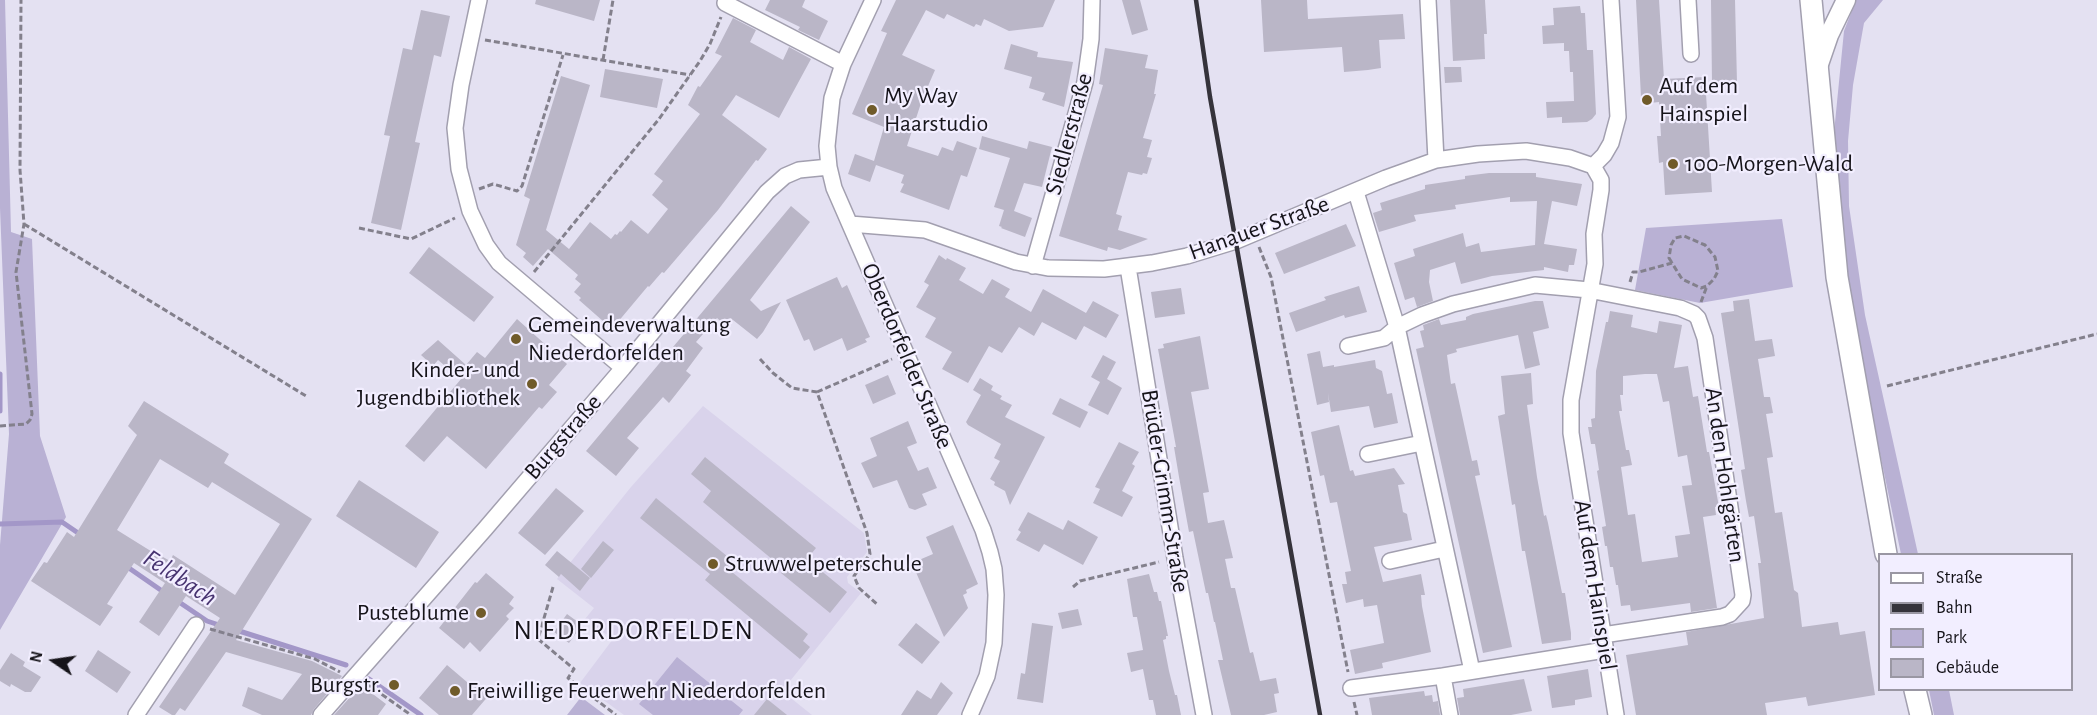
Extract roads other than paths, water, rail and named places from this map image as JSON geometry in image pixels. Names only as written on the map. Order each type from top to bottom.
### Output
[{"type":"main road","points":[[1811,0],[1837,277],[1886,553]]},
{"type":"main road","points":[[1915,691],[1921,715]]},
{"type":"street","points":[[479,0],[461,85],[455,128],[456,150],[470,211],[492,255],[523,285],[622,368]]},
{"type":"street","name":"Oberdorfelder Straße","points":[[873,0],[843,64],[829,113],[827,146],[829,167],[834,188],[983,530],[994,569],[997,607],[994,643],[987,676],[970,715]]},
{"type":"street","name":"Siedlerstraße","points":[[1033,266],[1085,82],[1091,39],[1092,0]]},
{"type":"street","points":[[1428,0],[1436,160]]},
{"type":"street","points":[[1593,166],[1611,143],[1618,117],[1611,0]]},
{"type":"street","points":[[1688,0],[1691,54]]},
{"type":"street","points":[[1817,68],[1829,35],[1846,0]]},
{"type":"street","points":[[726,1],[843,64]]},
{"type":"street","name":"Hanauer Straße","points":[[850,224],[925,230],[1033,266],[1064,270],[1128,267],[1187,256],[1254,235],[1402,172],[1436,160],[1526,151],[1570,158],[1593,166]]},
{"type":"street","name":"Auf dem Hainspiel","points":[[1593,166],[1601,180],[1594,234],[1595,264],[1572,388],[1571,424],[1573,450],[1616,715]]},
{"type":"street","name":"Burgstraße","points":[[321,715],[485,529],[775,183],[799,170],[829,167]]},
{"type":"street","points":[[1356,192],[1397,327],[1472,671]]},
{"type":"street","name":"Brüder-Grimm-Straße","points":[[1128,267],[1175,558],[1204,715]]},
{"type":"street","name":"An den Hohlgärten","points":[[1348,346],[1384,338],[1397,327],[1454,304],[1520,287],[1548,285],[1589,290],[1680,308],[1694,314],[1702,326],[1743,595],[1737,608],[1722,617],[1472,671],[1351,688]]},
{"type":"street","points":[[1368,454],[1422,443]]},
{"type":"street","points":[[1390,561],[1444,549]]},
{"type":"street","points":[[136,715],[196,625]]},
{"type":"street","points":[[1443,676],[1449,715]]},
{"type":"waterway","points":[[0,374],[0,411]]},
{"type":"waterway","name":"Feldbach","points":[[0,524],[62,522],[81,535]]},
{"type":"waterway","name":"Feldbach","points":[[126,566],[165,593]]},
{"type":"waterway","name":"Feldbach","points":[[176,600],[207,621],[222,626]]},
{"type":"waterway","name":"Feldbach","points":[[236,630],[346,665]]},
{"type":"waterway","name":"Feldbach","points":[[369,679],[421,715]]},
{"type":"railway","points":[[1196,0],[1210,97],[1320,715]]},
{"type":"place","name":"Auf dem Hainspiel","points":[[1647,100]]},
{"type":"place","name":"My Way Haarstudio","points":[[872,110]]},
{"type":"place","name":"100-Morgen-Wald","points":[[1673,164]]},
{"type":"place","name":"Gemeindeverwaltung Niederdorfelden","points":[[516,339]]},
{"type":"place","name":"Kinder- und Jugendbibliothek","points":[[532,384]]},
{"type":"place","name":"Struwwelpeterschule","points":[[713,564]]},
{"type":"place","name":"Pusteblume","points":[[481,613]]},
{"type":"place","name":"Burgstr.","points":[[394,685]]},
{"type":"place","name":"Freiwillige Feuerwehr Niederdorfelden","points":[[455,691]]},
{"type":"district","name":"NIEDERDORFELDEN","points":[[634,631]]}]
